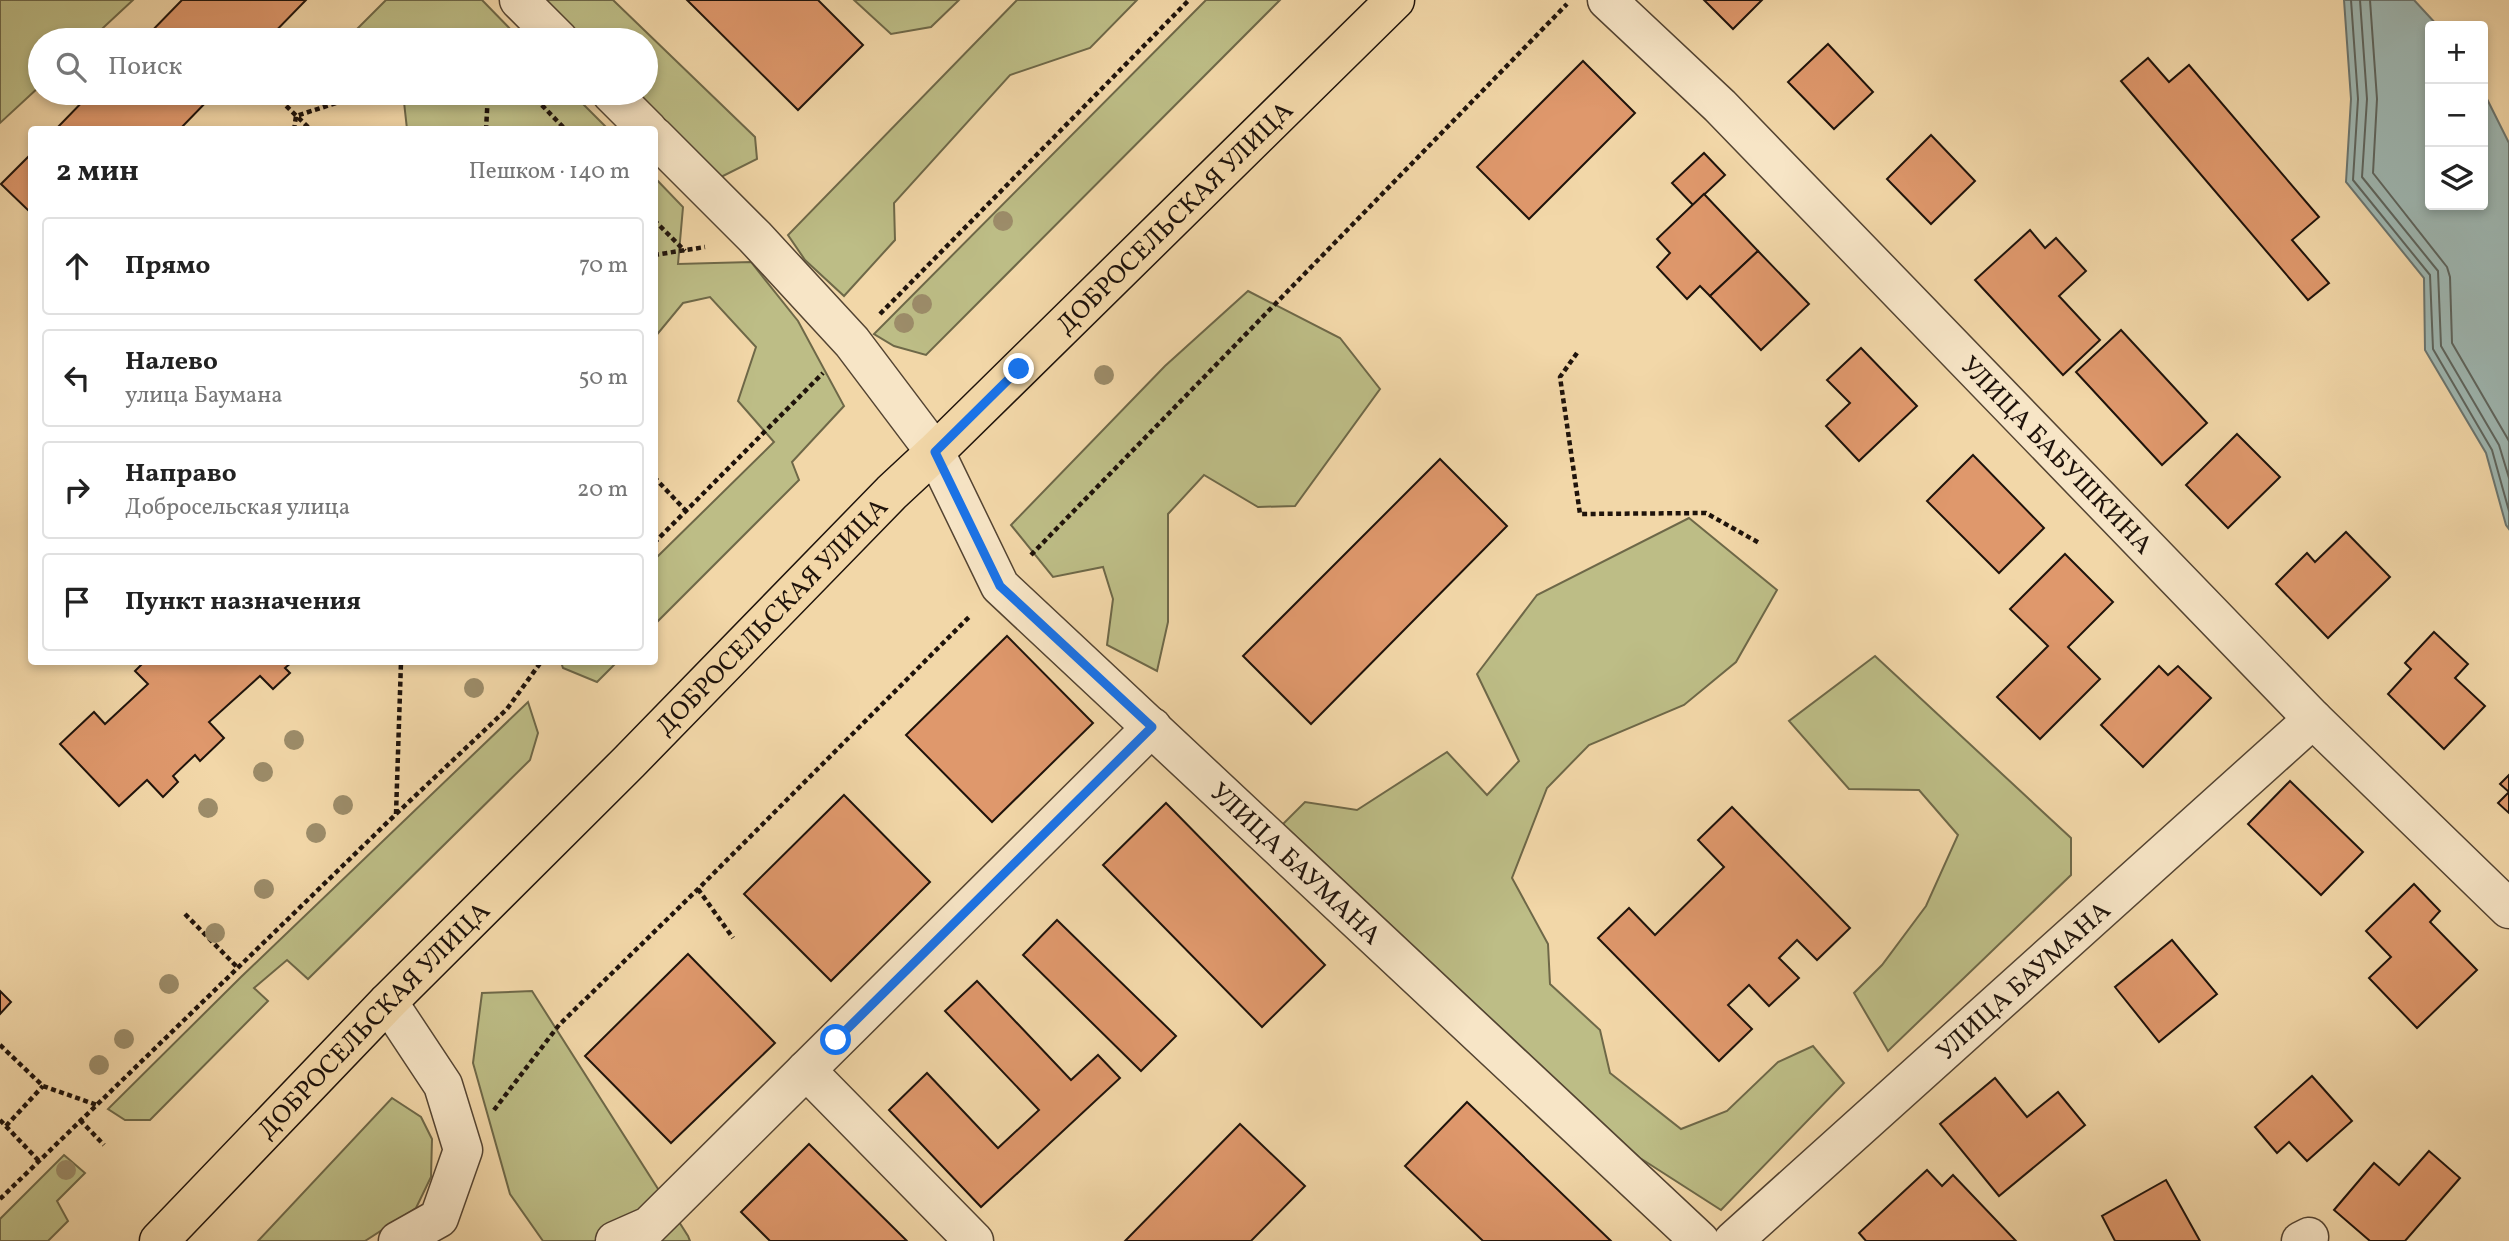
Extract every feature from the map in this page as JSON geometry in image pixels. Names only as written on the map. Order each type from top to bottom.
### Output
[{"type":"main road","name":"ДОБРОСЕЛЬСКАЯ УЛИЦА","points":[[159,1241],[388,1002],[629,762],[892,492],[1395,0]]},
{"type":"street","points":[[519,0],[547,28]]},
{"type":"street","name":"УЛИЦА БАБУШКИНА","points":[[1607,0],[1720,106],[2313,719],[2509,909]]},
{"type":"street","points":[[623,105],[644,126]]},
{"type":"street","name":"УЛИЦА БАУМАНА","points":[[658,140],[755,237],[852,342],[935,452],[1000,586],[1700,1241]]},
{"type":"street","name":"УЛИЦА БАУМАНА","points":[[1749,1237],[2313,719]]},
{"type":"street","points":[[615,1241],[649,1226],[1152,727]]},
{"type":"street","points":[[388,1002],[443,1085],[463,1150],[439,1218],[398,1241]]},
{"type":"street","points":[[806,1070],[974,1241]]},
{"type":"path","points":[[658,539],[1189,0]]},
{"type":"path","points":[[285,105],[307,126]]},
{"type":"path","points":[[296,116],[330,105]]},
{"type":"path","points":[[486,126],[487,105]]},
{"type":"path","points":[[542,105],[562,126]]},
{"type":"path","points":[[295,126],[296,116]]},
{"type":"path","points":[[658,224],[685,251]]},
{"type":"path","points":[[1577,353],[1560,377],[1580,514],[1706,513],[1761,544]]},
{"type":"path","points":[[658,481],[687,512]]},
{"type":"path","points":[[396,814],[401,665]]},
{"type":"path","points":[[0,1199],[237,967],[507,709],[539,665]]},
{"type":"path","points":[[698,889],[733,938]]},
{"type":"path","points":[[185,914],[237,967]]},
{"type":"path","points":[[0,1045],[43,1086],[97,1105]]},
{"type":"path","points":[[6,1126],[43,1086]]},
{"type":"path","points":[[0,1120],[39,1161]]},
{"type":"path","points":[[80,1120],[104,1145]]},
{"type":"green space","points":[[0,0],[133,0],[103,28],[28,28],[28,97],[0,123]]},
{"type":"green space","points":[[386,0],[482,0],[509,28],[358,28]]},
{"type":"green space","points":[[541,0],[613,0],[642,28],[570,28]]},
{"type":"green space","points":[[854,0],[959,0],[931,27],[891,34]]},
{"type":"green space","points":[[1017,0],[1137,0],[1090,48],[1010,75],[894,203],[895,240],[844,296],[805,260],[788,235]]},
{"type":"green space","points":[[1206,0],[1280,0],[926,355],[894,346],[874,334]]},
{"type":"green space","points":[[658,43],[755,137],[757,159],[721,177],[647,105],[658,105]]},
{"type":"green space","points":[[404,105],[584,105],[605,126],[407,126]]},
{"type":"green space","points":[[658,181],[683,207],[678,264],[751,262],[798,321],[844,406],[792,462],[799,480],[658,621],[658,556],[774,442],[738,401],[756,347],[710,297],[683,303],[658,333]]},
{"type":"green space","points":[[1248,291],[1340,338],[1380,389],[1295,506],[1258,507],[1204,475],[1168,514],[1168,622],[1157,671],[1107,645],[1113,599],[1103,567],[1053,577],[1011,525],[1165,366]]},
{"type":"green space","points":[[1689,518],[1777,590],[1736,662],[1684,705],[1589,745],[1547,788],[1512,878],[1548,944],[1550,984],[1600,1030],[1610,1073],[1681,1129],[1727,1111],[1778,1062],[1813,1046],[1844,1083],[1721,1210],[1640,1158],[1283,824],[1305,802],[1357,810],[1447,752],[1487,795],[1519,761],[1477,674],[1537,595]]},
{"type":"green space","points":[[1875,656],[2071,838],[2071,875],[1888,1051],[1854,993],[1882,965],[1926,906],[1958,835],[1919,790],[1849,789],[1789,721]]},
{"type":"green space","points":[[562,665],[614,665],[597,682],[563,668]]},
{"type":"green space","points":[[528,702],[538,733],[530,760],[308,979],[287,960],[254,988],[268,1001],[150,1120],[125,1120],[108,1109],[241,977]]},
{"type":"green space","points":[[532,991],[690,1241],[543,1241],[510,1194],[473,1063],[482,993]]},
{"type":"green space","points":[[392,1098],[421,1117],[432,1139],[431,1177],[416,1208],[365,1241],[258,1241]]},
{"type":"green space","points":[[64,1155],[85,1173],[57,1201],[68,1221],[48,1241],[0,1241],[0,1219]]},
{"type":"water","points":[[2344,0],[2414,0],[2433,21],[2425,21],[2425,210],[2488,210],[2488,101],[2509,143],[2509,529],[2486,453],[2425,350],[2424,278],[2346,182],[2351,99]]},
{"type":"building","points":[[182,0],[306,0],[279,28],[155,28]]},
{"type":"building","points":[[687,0],[818,0],[863,45],[798,110]]},
{"type":"building","points":[[1704,0],[1762,0],[1733,29]]},
{"type":"building","points":[[1828,44],[1873,92],[1834,129],[1788,82]]},
{"type":"building","points":[[2148,58],[2169,82],[2189,65],[2319,217],[2292,240],[2329,283],[2308,300],[2121,81]]},
{"type":"building","points":[[1583,61],[1635,113],[1529,219],[1477,167]]},
{"type":"building","points":[[79,105],[203,105],[183,126],[59,126]]},
{"type":"building","points":[[1931,135],[1975,181],[1931,224],[1887,179]]},
{"type":"building","points":[[1704,153],[1725,175],[1693,205],[1672,183]]},
{"type":"building","points":[[28,157],[28,210],[1,184]]},
{"type":"building","points":[[1704,194],[1758,251],[1710,296],[1700,286],[1687,299],[1657,267],[1670,253],[1657,239]]},
{"type":"building","points":[[2030,230],[2045,248],[2056,238],[2086,271],[2059,296],[2100,340],[2063,375],[1975,280]]},
{"type":"building","points":[[1758,251],[1809,304],[1761,350],[1710,296]]},
{"type":"building","points":[[2121,330],[2207,423],[2162,465],[2076,372]]},
{"type":"building","points":[[1861,348],[1917,406],[1859,461],[1826,426],[1850,403],[1827,380]]},
{"type":"building","points":[[2237,434],[2280,477],[2228,528],[2186,485]]},
{"type":"building","points":[[1973,455],[2044,528],[1999,573],[1927,501]]},
{"type":"building","points":[[1440,459],[1507,526],[1311,724],[1243,656]]},
{"type":"building","points":[[2346,532],[2390,577],[2328,638],[2276,584],[2307,553],[2315,562]]},
{"type":"building","points":[[2065,554],[2113,602],[2068,647],[2100,679],[2040,739],[1997,697],[2048,646],[2010,609]]},
{"type":"building","points":[[2434,632],[2468,664],[2455,678],[2485,706],[2444,749],[2388,694],[2411,669],[2405,663]]},
{"type":"building","points":[[1007,636],[1093,723],[992,822],[906,735]]},
{"type":"building","points":[[141,665],[288,665],[285,668],[290,673],[273,689],[260,676],[209,722],[224,738],[200,761],[195,755],[173,776],[178,782],[163,797],[147,780],[119,806],[60,744],[94,712],[105,724],[148,684],[135,671]]},
{"type":"building","points":[[2159,666],[2168,675],[2178,666],[2211,698],[2143,767],[2101,725]]},
{"type":"building","points":[[2509,775],[2509,792],[2500,784]]},
{"type":"building","points":[[2290,781],[2363,852],[2321,895],[2248,824]]},
{"type":"building","points":[[2509,792],[2509,813],[2498,803]]},
{"type":"building","points":[[844,795],[930,882],[831,981],[744,894]]},
{"type":"building","points":[[1166,803],[1325,965],[1262,1027],[1103,865]]},
{"type":"building","points":[[1732,807],[1850,928],[1817,960],[1797,940],[1779,958],[1799,978],[1769,1006],[1749,985],[1728,1005],[1752,1029],[1719,1061],[1598,938],[1629,908],[1655,935],[1724,867],[1698,840]]},
{"type":"building","points":[[2414,884],[2440,911],[2430,922],[2477,970],[2417,1028],[2369,978],[2391,957],[2366,931]]},
{"type":"building","points":[[1057,920],[1176,1036],[1141,1071],[1023,955]]},
{"type":"building","points":[[2172,940],[2217,994],[2159,1042],[2115,987]]},
{"type":"building","points":[[688,954],[775,1043],[671,1143],[585,1056]]},
{"type":"building","points":[[977,981],[1071,1080],[1098,1055],[1120,1078],[981,1207],[889,1110],[927,1073],[998,1148],[1039,1110],[945,1011]]},
{"type":"building","points":[[0,991],[11,1002],[0,1014]]},
{"type":"building","points":[[2312,1076],[2352,1121],[2307,1161],[2289,1142],[2277,1153],[2255,1127]]},
{"type":"building","points":[[1995,1078],[2027,1117],[2058,1092],[2085,1125],[1999,1196],[1940,1124]]},
{"type":"building","points":[[1467,1102],[1611,1241],[1483,1241],[1405,1166]]},
{"type":"building","points":[[1240,1124],[1305,1186],[1251,1241],[1125,1241]]},
{"type":"building","points":[[809,1144],[907,1241],[770,1241],[741,1212]]},
{"type":"building","points":[[2429,1151],[2460,1178],[2405,1241],[2370,1241],[2334,1210],[2374,1163],[2399,1185]]},
{"type":"building","points":[[1927,1170],[1942,1186],[1953,1175],[2016,1241],[1866,1241],[1859,1233]]},
{"type":"building","points":[[2166,1180],[2200,1241],[2115,1241],[2102,1216]]},
{"type":"route","points":[[836,1040],[1152,727],[1000,586],[935,452],[1019,369]]}]
